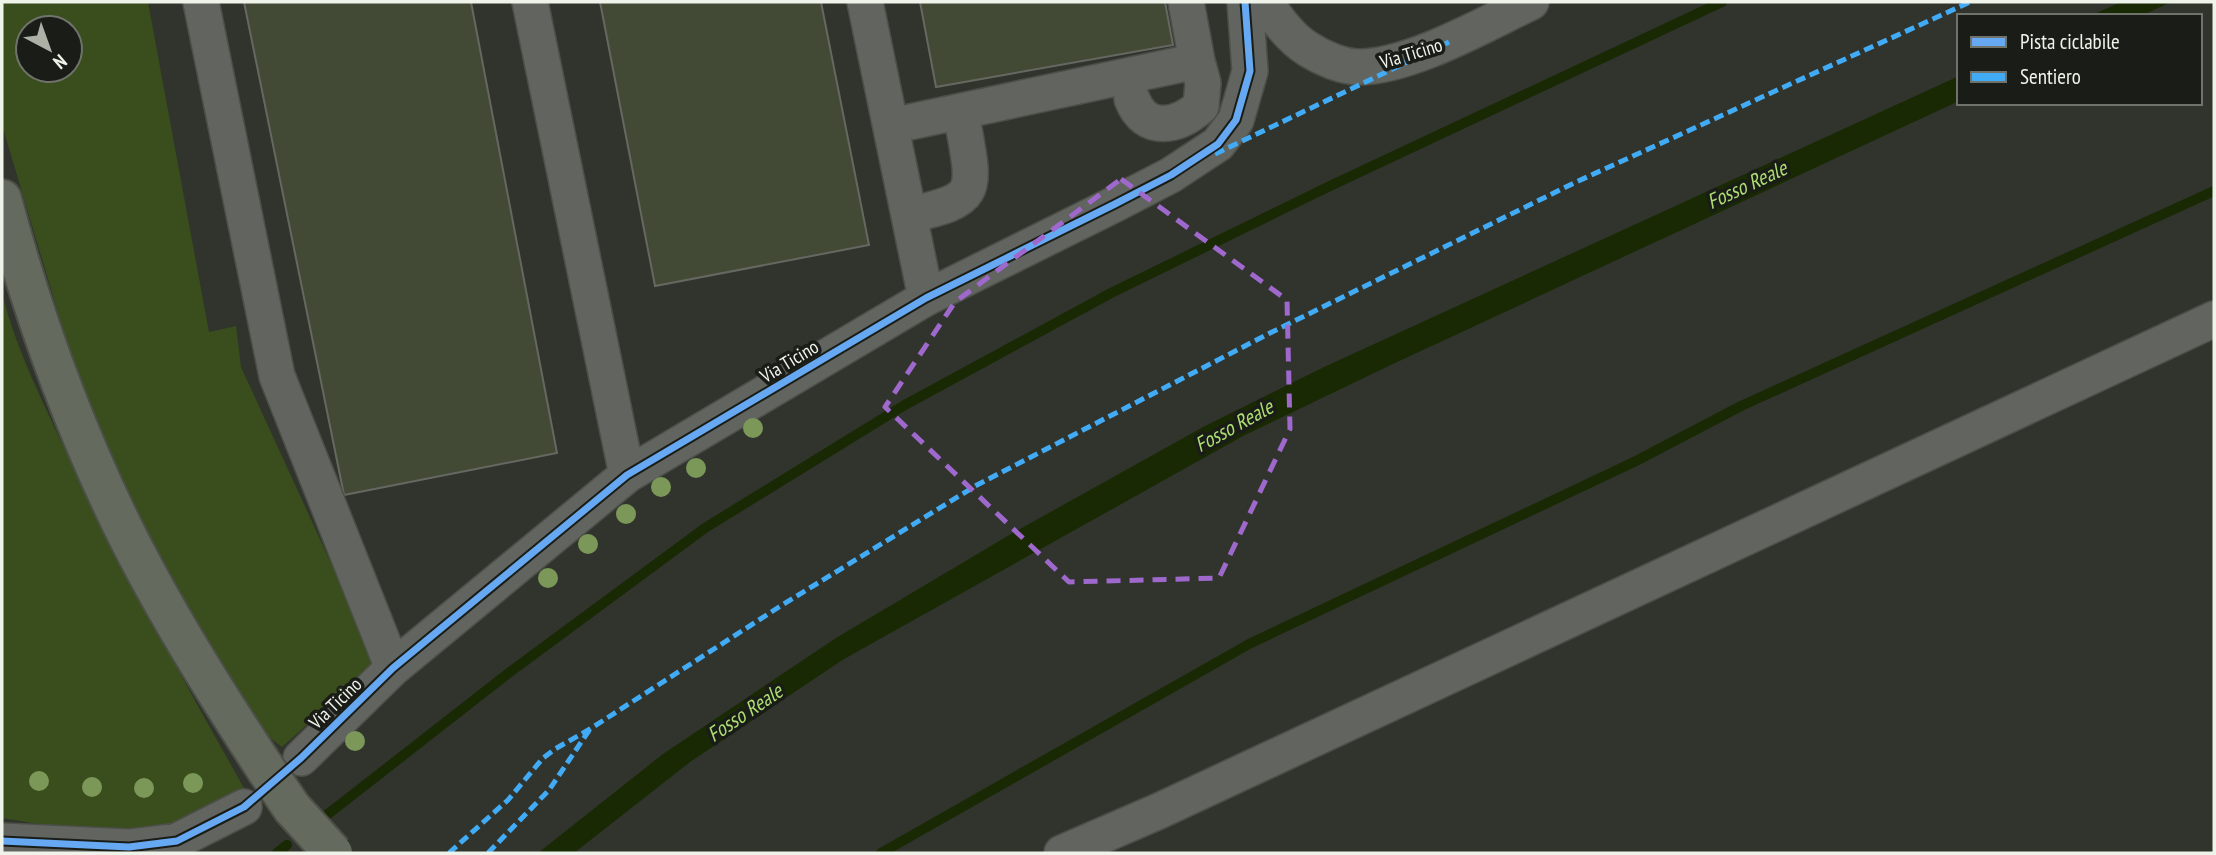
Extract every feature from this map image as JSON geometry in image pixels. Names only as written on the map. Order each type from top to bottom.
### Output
[{"type":"highway","points":[[2,199],[29,295],[70,405],[118,517],[207,680],[292,808],[333,853]]},
{"type":"street","points":[[201,2],[277,376],[393,667]]},
{"type":"street","points":[[530,2],[626,475]]},
{"type":"street","points":[[865,2],[926,298]]},
{"type":"street","points":[[1132,99],[1136,111],[1151,121],[1166,124],[1191,115],[1201,106],[1203,83],[1186,2]]},
{"type":"street","name":"Via Ticino","points":[[300,758],[393,667],[626,475],[926,298],[1171,175],[1218,144],[1236,120],[1250,71],[1245,2]]},
{"type":"street","name":"Via Ticino","points":[[1265,2],[1284,28],[1307,49],[1330,60],[1359,67],[1401,60],[1449,42],[1531,2]]},
{"type":"street","points":[[891,125],[1197,61]]},
{"type":"street","points":[[909,215],[939,208],[964,196],[969,188],[971,168],[964,129]]},
{"type":"street","points":[[1062,853],[1159,811],[2214,319]]},
{"type":"street","points":[[2,841],[128,847],[177,841],[244,807]]},
{"type":"highlighted area","points":[[1121,179],[1287,300],[1290,429],[1219,578],[1069,582],[885,407],[955,302]]},
{"type":"shaded area","points":[[2,2],[148,2],[209,332],[236,326],[241,367],[375,659],[365,673],[282,747],[269,737],[219,663],[147,530],[82,393],[2,125]]},
{"type":"shaded area","points":[[2,293],[32,378],[90,502],[244,788],[190,823],[92,833],[2,818]]},
{"type":"water","points":[[2121,2],[2171,2],[2145,14],[2094,14]]},
{"type":"water","name":"Fosso Reale","points":[[1957,77],[1957,102],[1243,436],[844,659],[690,762],[574,853],[538,853],[663,754],[836,638],[1011,534],[1205,426],[1324,367]]},
{"type":"building","points":[[244,2],[471,2],[557,453],[344,495]]},
{"type":"building","points":[[600,2],[821,2],[869,245],[655,286]]},
{"type":"building","points":[[920,2],[1165,2],[1173,45],[936,87]]},
{"type":"waterway","points":[[328,814],[510,672],[705,528],[903,406],[1111,293],[1332,185],[1722,2]]},
{"type":"waterway","points":[[881,853],[1249,644],[1636,461],[1741,406],[2214,191]]},
{"type":"waterway","points":[[277,853],[287,845]]},
{"type":"marked path","points":[[449,853],[508,800],[543,758],[555,749],[977,485],[1270,333],[1574,183],[1970,2]]},
{"type":"marked path","points":[[1215,154],[1449,42]]},
{"type":"marked path","points":[[488,853],[549,790],[590,729]]},
{"type":"cycle path","points":[[2,841],[129,847],[177,841],[244,807],[301,758],[393,668],[627,475],[926,298],[1171,175],[1218,144],[1236,120],[1250,71],[1245,2]]}]
